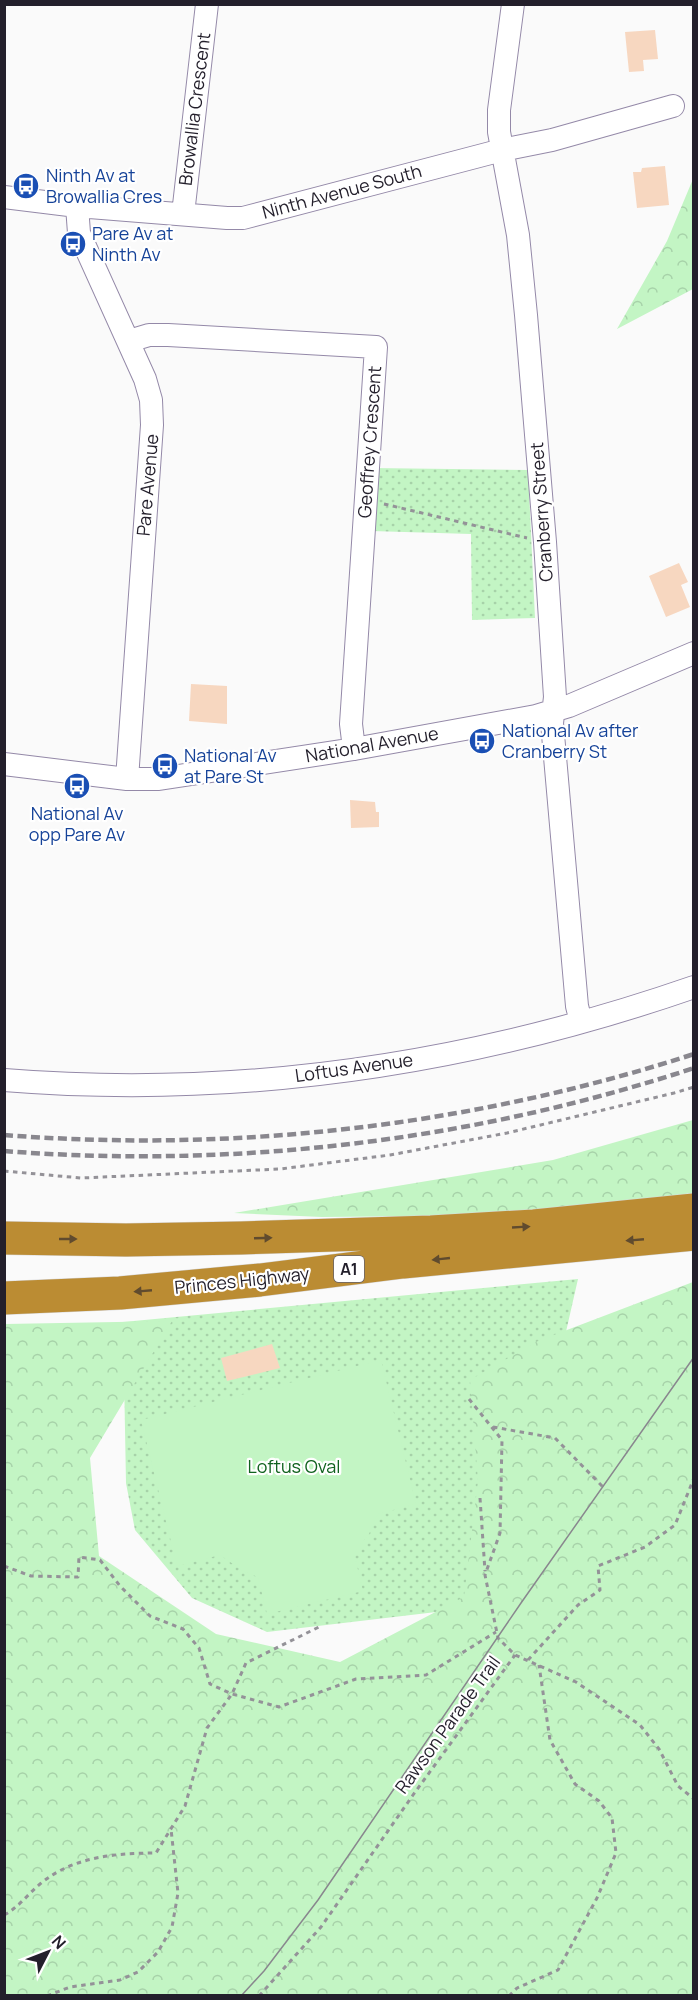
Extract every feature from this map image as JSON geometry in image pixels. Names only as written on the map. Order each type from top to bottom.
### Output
[{"type":"highway","name":"A1","points":[[6,1239],[242,1238],[431,1232],[534,1226],[693,1210]]},
{"type":"highway","name":"Princes Highway","points":[[4,1298],[120,1293],[260,1280],[403,1262],[693,1234]]},
{"type":"street","name":"Browallia Crescent","points":[[183,214],[207,4]]},
{"type":"street","name":"Cranberry Street","points":[[513,4],[499,110],[499,132],[520,258],[545,542],[555,697],[552,711],[577,1006],[581,1022]]},
{"type":"street","name":"Ninth Avenue South","points":[[4,197],[77,206],[243,218],[502,150],[552,140],[673,106]]},
{"type":"street","name":"Pare Avenue","points":[[77,206],[79,233],[129,341],[151,400],[152,425],[127,779]]},
{"type":"street","name":"Geoffrey Crescent","points":[[129,341],[149,335],[168,334],[376,347],[351,724],[354,749]]},
{"type":"street","name":"National Avenue","points":[[4,764],[127,779],[159,779],[354,749],[536,716],[693,653]]},
{"type":"street","name":"Loftus Avenue","points":[[4,1080],[148,1086],[321,1075],[396,1064],[490,1046],[581,1022],[693,987]]},
{"type":"path","points":[[365,499],[545,542]]},
{"type":"path","points":[[4,1171],[81,1178],[280,1169],[390,1155],[507,1133],[693,1087]]},
{"type":"path","points":[[469,1399],[502,1440],[500,1533],[485,1575]]},
{"type":"path","points":[[491,1426],[555,1438],[603,1487]]},
{"type":"path","points":[[528,1660],[578,1605],[600,1590],[598,1566],[645,1547],[675,1525],[693,1478]]},
{"type":"path","points":[[480,1498],[485,1575],[496,1632],[498,1638],[515,1656]]},
{"type":"path","points":[[4,1566],[31,1576],[78,1577],[79,1557],[100,1560],[120,1586],[150,1616],[183,1629],[199,1648],[210,1684],[232,1694],[279,1707],[356,1679],[426,1675],[496,1632]]},
{"type":"path","points":[[4,1915],[16,1908],[40,1884],[66,1868],[94,1858],[126,1853],[156,1853],[185,1806],[207,1728],[232,1694],[246,1663],[321,1626]]},
{"type":"path","name":"Rawson Parade Trail","points":[[259,1995],[321,1927],[413,1795],[515,1656],[576,1682],[640,1725],[659,1749],[678,1785],[693,1799]]},
{"type":"path","points":[[509,1995],[517,1988],[558,1971],[597,1898],[616,1853],[612,1818],[599,1801],[575,1784],[550,1740],[539,1665]]},
{"type":"path","points":[[47,1995],[70,1987],[120,1980],[138,1972],[158,1952],[172,1927],[178,1893],[171,1828]]},
{"type":"green space","points":[[693,179],[693,289],[617,329],[667,241]]},
{"type":"green space","points":[[372,468],[528,470],[535,618],[472,620],[471,534],[371,531]]},
{"type":"green space","points":[[693,1120],[693,1193],[523,1215],[322,1217],[234,1213],[553,1160]]},
{"type":"green space","name":"Loftus Oval","points":[[578,1279],[504,1604],[267,1632],[192,1598],[135,1530],[126,1483],[123,1322]]},
{"type":"green space","points":[[693,1282],[693,1995],[5,1995],[5,1324],[172,1321],[90,1458],[99,1556],[216,1634],[340,1662],[464,1597],[478,1481],[470,1380],[538,1341]]},
{"type":"green space","points":[[381,1360],[416,1504],[378,1514],[369,1534],[354,1553],[363,1591],[267,1614],[258,1577],[243,1571],[220,1555],[177,1566],[141,1420]]},
{"type":"building","points":[[655,30],[658,59],[643,60],[644,71],[629,72],[625,32]]},
{"type":"building","points":[[665,166],[669,205],[637,208],[633,172],[641,172],[642,168]]},
{"type":"building","points":[[679,563],[688,582],[681,585],[690,607],[666,617],[649,576]]},
{"type":"building","points":[[191,684],[227,686],[227,724],[189,721]]},
{"type":"building","points":[[350,800],[375,802],[376,812],[379,812],[379,827],[351,828]]},
{"type":"building","points":[[272,1344],[280,1368],[227,1381],[221,1358]]},
{"type":"tram line","points":[[241,1996],[264,1971],[318,1900],[521,1603],[694,1357]]},
{"type":"railway","points":[[4,1135],[91,1140],[178,1140],[266,1136],[353,1128],[439,1116],[525,1100],[610,1079],[694,1054]]},
{"type":"railway","points":[[4,1151],[91,1156],[179,1156],[266,1152],[353,1144],[440,1131],[526,1114],[610,1093],[694,1068]]},
{"type":"place","name":"Ninth Av at Browallia Cres","points":[[26,186]]},
{"type":"place","name":"Pare Av at Ninth Av","points":[[73,244]]},
{"type":"place","name":"National Av after Cranberry St","points":[[482,741]]},
{"type":"place","name":"National Av at Pare St","points":[[165,766]]},
{"type":"place","name":"National Av opp Pare Av","points":[[77,786]]}]
